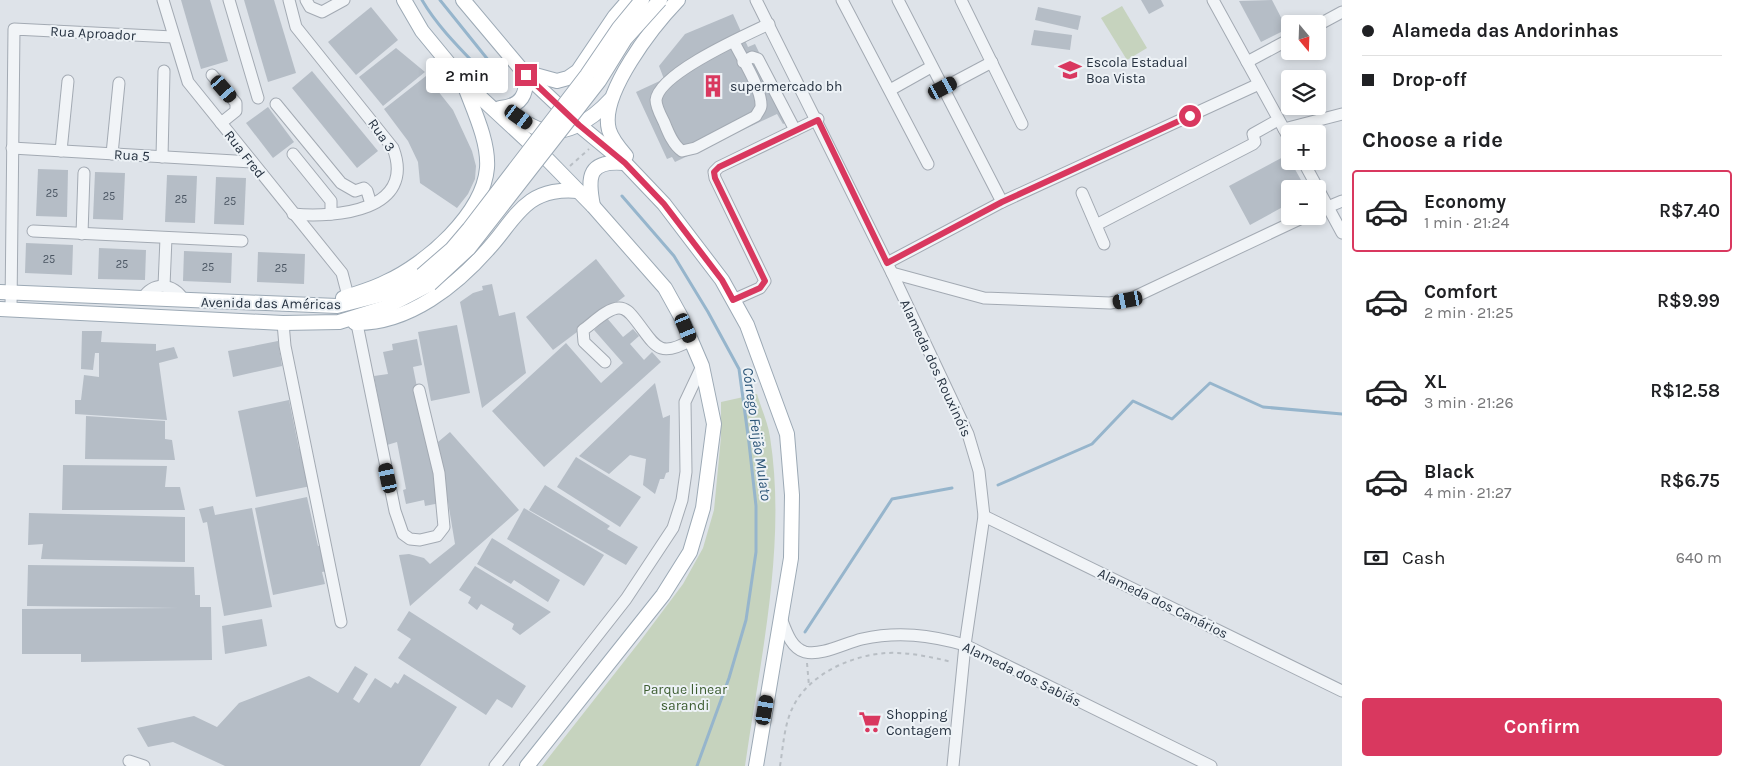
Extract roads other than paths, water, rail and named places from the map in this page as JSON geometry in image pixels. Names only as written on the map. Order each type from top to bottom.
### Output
[{"type":"main road","points":[[404,0],[422,31],[464,82],[501,108],[532,126],[541,130],[558,131],[579,125],[597,114],[612,98],[644,40],[678,0]]},
{"type":"main road","points":[[463,0],[525,73],[579,125],[625,163],[664,204]]},
{"type":"main road","name":"Avenida das Américas","points":[[5,308],[283,323],[340,322],[384,308],[426,279],[452,249],[587,75],[619,28],[642,0]]},
{"type":"main road","points":[[426,279],[469,248],[599,81],[626,39],[660,0]]},
{"type":"main road","points":[[525,73],[557,81],[568,78],[578,71],[624,2]]},
{"type":"main road","points":[[501,108],[518,103],[524,97],[527,88],[525,73]]},
{"type":"main road","points":[[316,306],[387,282],[422,260],[452,233],[479,196],[487,168],[483,141],[464,82]]},
{"type":"main road","points":[[612,98],[608,118],[609,131],[617,145],[722,280],[747,325],[786,434],[792,495],[792,558],[756,766]]},
{"type":"main road","points":[[501,108],[593,206],[665,288],[702,366],[714,424],[703,508],[690,552],[663,595],[527,766]]},
{"type":"main road","points":[[593,206],[590,183],[592,171],[598,165],[609,162],[625,163]]},
{"type":"main road","points":[[340,322],[357,324],[393,317],[435,297],[468,271],[521,209],[532,200],[558,191],[578,191]]},
{"type":"main road","name":"Avenida das Américas","points":[[5,292],[316,306],[356,303],[426,279]]},
{"type":"street","name":"Rua Fred","points":[[163,0],[188,82],[342,273],[348,296]]},
{"type":"street","points":[[229,0],[258,98]]},
{"type":"street","name":"Rua 3","points":[[289,0],[296,27],[382,131],[396,154],[399,177],[392,190],[371,204],[331,214],[293,214]]},
{"type":"street","points":[[306,0],[310,7],[322,12],[344,0]]},
{"type":"street","name":"Alameda dos Rouxinóis","points":[[756,0],[818,120],[968,434],[982,484],[984,516],[965,645],[953,766]]},
{"type":"street","points":[[842,0],[928,164]]},
{"type":"street","points":[[898,0],[1002,202]]},
{"type":"street","points":[[961,0],[1022,124]]},
{"type":"street","points":[[1213,0],[1281,124]]},
{"type":"street","points":[[1326,21],[1342,12]]},
{"type":"street","points":[[734,42],[760,101],[761,106],[756,116],[695,148],[686,151],[679,149],[668,132],[656,102],[666,84],[696,61],[769,24]]},
{"type":"street","name":"Rua Aproador","points":[[12,148],[14,29],[173,37]]},
{"type":"street","points":[[1247,62],[1281,44]]},
{"type":"street","points":[[743,62],[752,57],[758,59],[795,130]]},
{"type":"street","points":[[943,88],[992,62]]},
{"type":"street","points":[[890,90],[932,67]]},
{"type":"street","points":[[162,157],[164,71]]},
{"type":"street","points":[[212,75],[236,103],[236,111],[221,123]]},
{"type":"street","points":[[61,151],[68,81]]},
{"type":"street","points":[[112,154],[119,83]]},
{"type":"street","points":[[889,268],[1002,202],[1259,84]]},
{"type":"street","points":[[276,104],[341,183],[348,189],[355,191],[364,188],[367,191],[371,204]]},
{"type":"street","points":[[1098,224],[1253,144],[1255,142],[1253,134],[1281,124],[1342,114]]},
{"type":"street","points":[[733,300],[760,288],[765,281],[715,178],[714,172],[719,167],[818,120]]},
{"type":"street","points":[[5,308],[12,148]]},
{"type":"street","name":"Rua 5","points":[[12,148],[252,162]]},
{"type":"street","points":[[293,154],[331,200],[331,214]]},
{"type":"street","points":[[1308,170],[1342,233]]},
{"type":"street","points":[[82,234],[84,173]]},
{"type":"street","points":[[1082,193],[1098,224],[1104,244]]},
{"type":"street","points":[[1326,207],[1342,201]]},
{"type":"street","points":[[889,268],[984,298],[1110,304],[1128,300],[1287,225]]},
{"type":"street","points":[[33,231],[242,241]]},
{"type":"street","points":[[164,286],[166,238]]},
{"type":"street","points":[[142,299],[151,289],[164,286],[179,293],[184,300]]},
{"type":"street","points":[[605,362],[584,342],[583,330],[611,310],[618,308],[627,310],[659,348],[676,349],[691,340]]},
{"type":"street","points":[[283,323],[285,346],[341,622]]},
{"type":"street","points":[[357,324],[395,511],[403,534],[410,540],[437,536],[444,527],[439,473],[420,390]]},
{"type":"street","points":[[495,766],[626,599],[673,528],[682,500],[686,472],[685,402],[702,366]]},
{"type":"street","name":"Alameda dos Canários","points":[[984,516],[1342,690]]},
{"type":"street","name":"Alameda dos Sabiás","points":[[781,618],[791,641],[804,652],[820,652],[864,638],[903,633],[935,636],[965,645],[1211,766]]},
{"type":"street","points":[[129,761],[144,766]]},
{"type":"waterway","points":[[422,0],[446,33],[493,83]]},
{"type":"waterway","points":[[440,0],[489,61]]},
{"type":"waterway","name":"Córrego Feijão Mulato","points":[[622,196],[674,256],[708,312],[739,369],[749,443],[756,506],[756,552],[746,620],[729,678],[697,766]]},
{"type":"waterway","name":"Córrego Feijão Mulato","points":[[998,485],[1092,444],[1133,401],[1172,419],[1210,383],[1263,407],[1342,414]]},
{"type":"waterway","name":"Córrego Feijão Mulato","points":[[805,632],[892,499],[952,488]]},
{"type":"place","name":"Escola Estadual Boa Vista","points":[[1070,70]]},
{"type":"place","name":"supermercado bh","points":[[713,86]]},
{"type":"place","name":"Shopping Contagem","points":[[870,722]]},
{"type":"park label","name":"Parque linear sarandi","points":[[685,698]]}]
